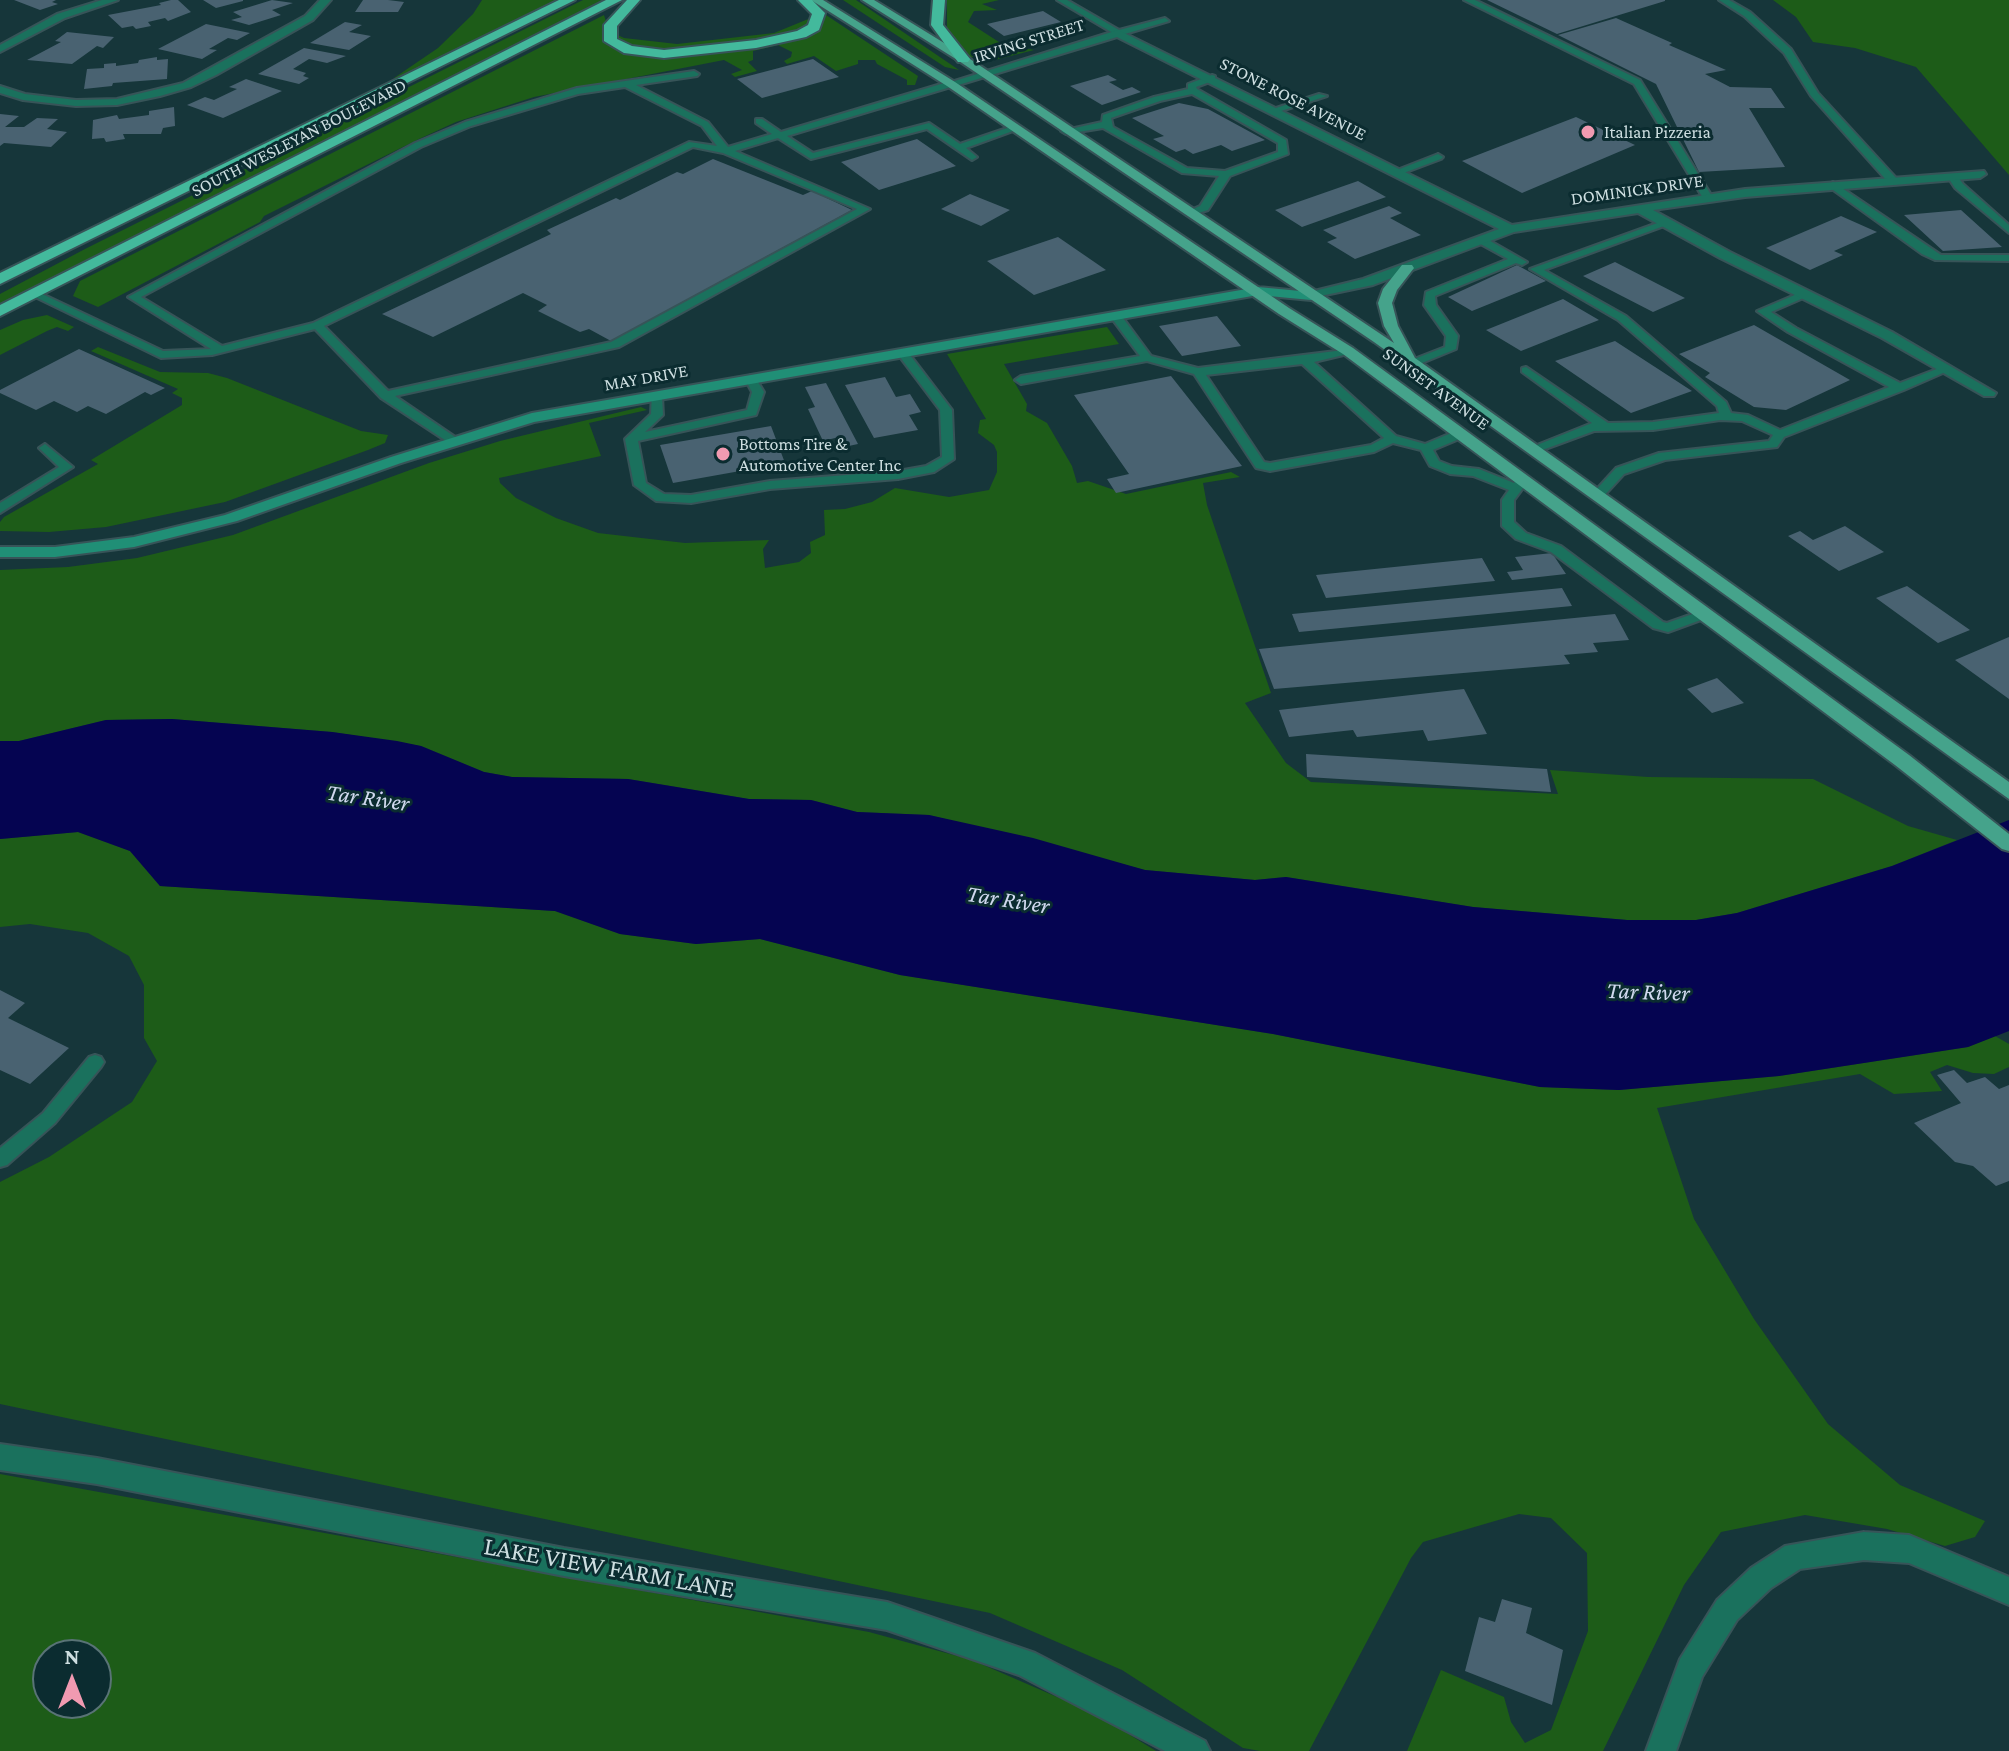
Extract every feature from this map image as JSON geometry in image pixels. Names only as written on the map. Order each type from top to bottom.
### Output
[{"type":"highway","name":"SOUTH WESLEYAN BOULEVARD","points":[[0,279],[569,0]]},
{"type":"highway","name":"SOUTH WESLEYAN BOULEVARD","points":[[0,311],[616,0]]},
{"type":"highway","points":[[634,0],[610,25],[611,41],[629,50],[664,54],[756,44],[801,34],[814,27],[819,13],[804,0]]},
{"type":"highway","points":[[939,0],[937,25],[963,59]]},
{"type":"main road","name":"SUNSET AVENUE","points":[[816,0],[951,84],[1348,351],[1460,434],[1518,484],[1704,614],[1935,785],[2009,844]]},
{"type":"main road","name":"SUNSET AVENUE","points":[[867,0],[963,59],[1413,363],[2009,792]]},
{"type":"main road","points":[[1407,268],[1390,289],[1385,303],[1391,326],[1413,363]]},
{"type":"main road","name":"MAY DRIVE","points":[[0,552],[55,552],[134,542],[231,518],[532,418],[1258,291],[1311,296]]},
{"type":"street","points":[[0,49],[61,16],[113,0]]},
{"type":"street","points":[[0,89],[23,97],[76,103],[117,102],[156,94],[187,85],[212,73],[309,18],[326,0]]},
{"type":"street","name":"IRVING STREET","points":[[951,84],[1118,33]]},
{"type":"street","name":"STONE ROSE AVENUE","points":[[1118,33],[1510,229]]},
{"type":"street","name":"DOMINICK DRIVE","points":[[1311,296],[1368,282],[1510,229],[1708,198],[1980,174]]},
{"type":"street","points":[[1639,208],[1989,393]]},
{"type":"street","name":"LAKE VIEW FARM LANE","points":[[0,1457],[97,1471],[564,1562],[887,1616],[1025,1663],[1195,1751]]},
{"type":"street","points":[[1661,1751],[1690,1669],[1727,1610],[1761,1578],[1795,1556],[1864,1546],[1909,1549],[2009,1591]]},
{"type":"lane","name":"STONE ROSE AVENUE","points":[[1061,0],[1118,33]]},
{"type":"lane","points":[[1468,0],[1637,82],[1708,198]]},
{"type":"lane","points":[[1723,0],[1747,14],[1788,51],[1814,94],[1893,181]]},
{"type":"lane","points":[[1118,33],[1165,21]]},
{"type":"lane","points":[[221,350],[133,297],[432,139],[526,105],[577,91],[694,74]]},
{"type":"lane","points":[[1193,91],[1191,86],[1212,78]]},
{"type":"lane","points":[[627,84],[705,124],[726,151]]},
{"type":"lane","points":[[726,151],[951,84]]},
{"type":"lane","points":[[1193,91],[1283,142],[1283,154],[1226,174],[1185,171],[1108,128],[1107,124],[1106,117],[1157,99],[1193,91]]},
{"type":"lane","points":[[1275,110],[1322,96]]},
{"type":"lane","points":[[759,121],[811,156],[929,126],[972,157]]},
{"type":"lane","points":[[1066,131],[1107,124]]},
{"type":"lane","points":[[959,147],[1016,128]]},
{"type":"lane","points":[[34,294],[161,355],[221,350],[317,325],[692,144],[726,151],[865,209],[615,345],[385,395]]},
{"type":"lane","points":[[1397,172],[1438,157]]},
{"type":"lane","points":[[1189,213],[1204,208],[1226,174]]},
{"type":"lane","points":[[1952,176],[1959,186],[2009,230]]},
{"type":"lane","points":[[1833,185],[1926,252],[1939,258],[2009,258]]},
{"type":"lane","points":[[1535,269],[1667,223]]},
{"type":"lane","points":[[1481,240],[1622,318],[1722,405],[1726,416]]},
{"type":"lane","points":[[1413,363],[1450,349],[1452,336],[1430,305],[1430,294],[1517,259]]},
{"type":"lane","points":[[1804,294],[1763,311],[1900,388]]},
{"type":"lane","points":[[1116,316],[1147,358]]},
{"type":"lane","points":[[317,325],[385,395],[454,442]]},
{"type":"lane","points":[[1021,380],[1147,358],[1198,372],[1329,357],[1348,351]]},
{"type":"lane","points":[[631,439],[640,485],[661,498],[691,499],[770,485],[930,469],[948,459],[946,410],[903,353]]},
{"type":"lane","points":[[1304,359],[1392,439],[1426,448],[1460,434]]},
{"type":"lane","points":[[1598,495],[1620,471],[1663,456],[1773,444],[1780,434],[1946,369]]},
{"type":"lane","points":[[1526,370],[1604,426]]},
{"type":"lane","points":[[1198,372],[1260,465],[1270,467],[1374,448],[1392,439]]},
{"type":"lane","points":[[631,439],[752,412],[758,392],[751,379]]},
{"type":"lane","points":[[631,439],[657,415],[656,396]]},
{"type":"lane","points":[[1533,449],[1604,426],[1653,426],[1726,416],[1744,418],[1780,434]]},
{"type":"lane","points":[[0,509],[67,467],[45,448]]},
{"type":"lane","points":[[1426,448],[1434,463],[1450,470],[1475,472],[1518,484],[1508,500],[1507,523],[1521,536],[1556,549],[1658,625],[1668,628],[1704,614]]},
{"type":"lane","points":[[0,1159],[49,1118],[95,1062]]},
{"type":"green space","points":[[482,0],[557,0],[394,78],[438,48],[473,14]]},
{"type":"green space","points":[[583,0],[607,0],[0,304],[0,294],[85,249]]},
{"type":"green space","points":[[843,0],[856,0],[959,70],[945,67]]},
{"type":"green space","points":[[947,0],[999,0],[982,4],[997,10],[974,11],[968,22],[1002,44],[1034,50],[995,60],[970,57],[956,45],[947,28]]},
{"type":"green space","points":[[1773,0],[2009,0],[2009,175],[1916,67],[1855,48],[1813,42],[1796,17]]},
{"type":"green space","points":[[823,13],[918,76],[915,85],[907,85],[907,80],[875,60],[858,60],[858,64],[836,71],[814,56],[787,64],[784,61],[791,57],[792,52],[778,45],[753,51],[753,60],[748,62],[757,71],[735,77],[731,74],[742,70],[724,60],[534,97],[456,122],[419,139],[264,216],[260,222],[98,307],[73,296],[80,281],[604,15],[609,31],[624,38],[677,44],[774,33]]},
{"type":"green space","points":[[47,315],[74,327],[68,331],[57,327],[0,355],[0,330],[23,320]]},
{"type":"green space","points":[[1107,327],[1119,344],[1004,364],[1027,404],[1026,411],[1047,423],[1072,466],[1077,483],[1088,481],[1126,494],[1231,472],[1240,477],[1203,483],[1207,505],[1271,693],[1245,703],[1286,763],[1311,782],[1558,794],[1550,770],[1648,777],[1813,779],[1908,826],[1957,840],[1892,866],[1737,913],[1696,920],[1627,920],[1473,907],[1286,877],[1255,880],[1145,870],[929,815],[857,812],[811,800],[749,799],[628,779],[512,777],[484,772],[421,746],[332,732],[172,719],[106,720],[19,741],[0,741],[0,570],[68,567],[137,558],[233,535],[429,463],[500,441],[641,407],[647,410],[589,423],[601,456],[499,478],[500,483],[516,498],[556,518],[598,533],[685,543],[769,540],[763,549],[765,568],[799,562],[811,553],[810,542],[825,535],[824,510],[845,509],[872,502],[895,488],[949,497],[989,490],[997,472],[997,452],[994,445],[978,433],[980,420],[986,419],[947,354]]},
{"type":"green space","points":[[98,347],[160,372],[208,373],[227,378],[361,431],[388,435],[385,443],[368,450],[225,502],[106,527],[49,532],[0,531],[0,522],[4,517],[98,464],[91,460],[182,405],[182,398],[172,393],[178,389],[91,351]]},
{"type":"green space","points":[[78,832],[130,851],[160,886],[555,911],[620,934],[696,944],[760,939],[900,975],[1273,1034],[1540,1087],[1619,1090],[1779,1076],[1968,1047],[1995,1036],[2009,1044],[2009,1067],[1994,1074],[1973,1073],[1947,1065],[1930,1072],[1942,1091],[1894,1094],[1860,1074],[1657,1108],[1694,1219],[1754,1319],[1828,1424],[1900,1485],[1985,1521],[1975,1537],[1945,1546],[1887,1529],[1805,1515],[1721,1532],[1684,1585],[1603,1751],[1407,1751],[1441,1670],[1504,1697],[1511,1722],[1525,1743],[1551,1730],[1588,1631],[1587,1553],[1551,1518],[1519,1514],[1423,1542],[1411,1558],[1309,1751],[1260,1751],[1243,1748],[1122,1670],[990,1613],[0,1404],[0,1182],[49,1157],[132,1102],[157,1061],[144,1038],[144,985],[129,956],[88,933],[30,924],[0,927],[0,839]]},
{"type":"green space","points":[[0,1474],[869,1632],[972,1660],[1096,1714],[1156,1751],[0,1751]]},
{"type":"water","name":"Tar River","points":[[172,719],[332,732],[397,741],[421,746],[484,772],[512,777],[628,779],[749,799],[811,800],[857,812],[929,815],[1033,838],[1145,870],[1255,880],[1286,877],[1473,907],[1627,920],[1696,920],[1737,913],[1892,866],[2009,820],[2009,1031],[1968,1047],[1779,1076],[1619,1090],[1540,1087],[1273,1034],[900,975],[760,939],[696,944],[620,934],[555,911],[160,886],[130,851],[78,832],[0,839],[0,741],[19,741],[106,720]]},
{"type":"building","points":[[14,0],[56,0],[52,2],[58,4],[40,10]]},
{"type":"building","points":[[178,0],[191,12],[168,21],[165,18],[148,22],[151,26],[136,29],[133,26],[122,28],[108,15],[161,5],[159,3]]},
{"type":"building","points":[[203,0],[243,0],[243,1],[216,8]]},
{"type":"building","points":[[272,0],[293,3],[272,10],[281,15],[249,25],[231,20],[242,17],[233,12]]},
{"type":"building","points":[[363,0],[404,2],[398,12],[355,12]]},
{"type":"building","points":[[1487,0],[1665,0],[1665,1],[1557,34]]},
{"type":"building","points":[[1043,11],[1061,22],[1004,36],[987,24]]},
{"type":"building","points":[[1616,18],[1726,70],[1705,74],[1730,87],[1771,88],[1785,108],[1749,108],[1785,167],[1699,172],[1656,84],[1558,35]]},
{"type":"building","points":[[345,22],[362,25],[349,32],[371,36],[349,50],[310,43]]},
{"type":"building","points":[[206,24],[250,33],[237,40],[228,38],[209,49],[217,50],[202,59],[158,49]]},
{"type":"building","points":[[67,32],[114,37],[103,48],[97,46],[72,64],[27,60],[61,42],[55,41]]},
{"type":"building","points":[[304,48],[346,56],[327,63],[309,59],[293,69],[306,73],[303,76],[309,78],[299,84],[258,74]]},
{"type":"building","points":[[157,57],[157,60],[168,59],[167,79],[113,83],[112,86],[84,89],[87,69],[104,68],[104,64],[138,63],[139,60]]},
{"type":"building","points":[[813,59],[839,77],[762,98],[737,79]]},
{"type":"building","points":[[1108,75],[1117,80],[1109,82],[1123,90],[1132,87],[1141,92],[1102,105],[1070,86]]},
{"type":"building","points":[[246,79],[282,91],[223,118],[187,105],[205,97],[214,100],[237,89],[229,87]]},
{"type":"building","points":[[1179,103],[1208,109],[1265,140],[1232,151],[1221,145],[1193,154],[1185,149],[1176,152],[1153,139],[1164,136],[1132,118]]},
{"type":"building","points":[[174,107],[175,126],[163,128],[161,134],[123,134],[125,139],[106,142],[104,138],[92,139],[93,120],[117,115],[119,119],[149,115],[149,111]]},
{"type":"building","points":[[0,114],[19,116],[5,127],[24,127],[37,118],[58,119],[47,129],[67,132],[51,147],[4,143],[0,146]]},
{"type":"building","points":[[1576,117],[1635,145],[1522,193],[1462,161]]},
{"type":"building","points":[[917,139],[956,166],[879,190],[841,162]]},
{"type":"building","points":[[713,159],[803,195],[812,191],[852,210],[611,341],[589,329],[580,332],[538,311],[547,305],[523,293],[433,337],[382,314],[551,234],[547,230]]},
{"type":"building","points":[[1358,181],[1386,197],[1302,227],[1275,210]]},
{"type":"building","points":[[970,194],[1010,210],[981,226],[941,209]]},
{"type":"building","points":[[1389,206],[1402,213],[1390,218],[1421,235],[1355,259],[1327,242],[1337,238],[1323,230]]},
{"type":"building","points":[[1961,210],[2002,247],[1943,251],[1904,215]]},
{"type":"building","points":[[1841,216],[1877,232],[1834,251],[1843,255],[1810,270],[1766,248]]},
{"type":"building","points":[[1058,237],[1106,270],[1034,295],[987,261]]},
{"type":"building","points":[[1615,262],[1685,298],[1653,312],[1583,276]]},
{"type":"building","points":[[1517,265],[1546,281],[1472,311],[1448,297]]},
{"type":"building","points":[[1563,299],[1599,320],[1521,351],[1486,330]]},
{"type":"building","points":[[1217,316],[1241,346],[1182,356],[1159,326]]},
{"type":"building","points":[[1754,325],[1850,380],[1786,410],[1754,407],[1705,377],[1710,373],[1679,354]]},
{"type":"building","points":[[1615,341],[1692,391],[1631,413],[1555,361]]},
{"type":"building","points":[[79,349],[165,388],[151,395],[145,392],[106,414],[88,406],[77,412],[54,401],[36,410],[0,393],[0,390]]},
{"type":"building","points":[[1171,376],[1242,466],[1116,493],[1107,479],[1129,474],[1074,395]]},
{"type":"building","points":[[885,377],[896,397],[910,394],[921,412],[909,415],[918,430],[874,438],[845,385]]},
{"type":"building","points":[[826,383],[858,444],[844,447],[839,437],[823,441],[808,409],[815,407],[805,387]]},
{"type":"building","name":"Bottoms Tire & Automotive Center Inc","points":[[771,426],[785,463],[673,483],[660,445]]},
{"type":"building","points":[[1845,526],[1884,552],[1839,571],[1788,536],[1800,531],[1813,540]]},
{"type":"building","points":[[1552,553],[1566,574],[1512,580],[1507,572],[1523,570],[1515,557]]},
{"type":"building","points":[[1482,558],[1495,581],[1326,598],[1316,575]]},
{"type":"building","points":[[1907,586],[1970,630],[1938,643],[1876,598]]},
{"type":"building","points":[[1562,588],[1572,606],[1299,632],[1292,614]]},
{"type":"building","points":[[1615,614],[1629,640],[1593,643],[1598,652],[1564,655],[1570,664],[1274,689],[1259,649]]},
{"type":"building","points":[[2009,637],[2009,699],[1955,660]]},
{"type":"building","points":[[1717,678],[1744,703],[1712,713],[1687,689]]},
{"type":"building","points":[[1464,689],[1487,734],[1428,741],[1423,730],[1357,737],[1353,730],[1289,737],[1279,710]]},
{"type":"building","points":[[1306,754],[1547,769],[1551,792],[1307,777]]},
{"type":"building","points":[[0,990],[25,1003],[8,1018],[69,1048],[30,1084],[0,1070]]},
{"type":"building","points":[[1954,1070],[1967,1083],[1985,1077],[1999,1089],[2009,1085],[2009,1181],[1996,1186],[1973,1166],[1955,1162],[1914,1123],[1961,1103],[1937,1075]]},
{"type":"building","points":[[1502,1599],[1532,1608],[1526,1633],[1563,1650],[1552,1705],[1465,1671],[1479,1617],[1495,1622]]},
{"type":"place","name":"Italian Pizzeria","points":[[1588,132]]},
{"type":"place","name":"Bottoms Tire & Automotive Center Inc","points":[[723,454]]}]
